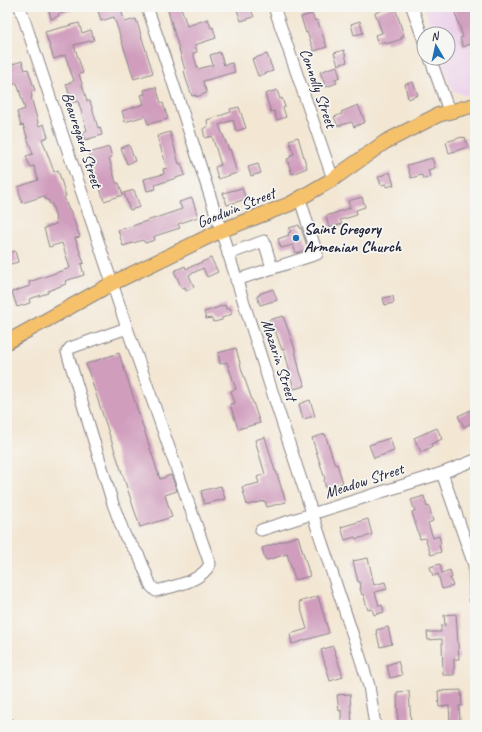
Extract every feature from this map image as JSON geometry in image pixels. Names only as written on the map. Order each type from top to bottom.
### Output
[{"type":"main road","name":"Goodwin Street","points":[[7,342],[113,283],[220,231],[300,199],[333,179],[385,142],[438,115],[475,105]]},
{"type":"street","name":"Beauregard Street","points":[[20,7],[127,328],[210,564],[207,570],[196,577],[184,583],[156,591],[151,586],[139,556],[125,536],[113,504],[67,352],[70,348],[127,328]]},
{"type":"street","name":"Mazarin Street","points":[[147,7],[200,163],[220,231],[369,686],[375,725]]},
{"type":"street","name":"Connolly Street","points":[[274,7],[333,179]]},
{"type":"street","points":[[412,7],[419,26]]},
{"type":"street","points":[[433,66],[449,111]]},
{"type":"street","points":[[236,280],[317,254],[300,199]]},
{"type":"street","points":[[228,254],[264,241],[272,268]]},
{"type":"street","name":"Meadow Street","points":[[261,530],[442,473],[475,460]]},
{"type":"street","points":[[442,473],[474,565],[475,599]]},
{"type":"shaded area","points":[[424,7],[475,7],[475,95],[464,95],[454,91],[448,80],[444,66],[456,66],[456,26],[430,26]]},
{"type":"building","points":[[48,7],[73,7],[74,10],[58,14],[59,16],[51,19]]},
{"type":"building","points":[[97,7],[120,7],[125,22],[136,19],[153,73],[134,79],[114,17],[101,21]]},
{"type":"building","points":[[167,7],[181,7],[187,26],[208,19],[211,28],[213,27],[216,38],[195,45],[197,52],[193,53],[198,69],[213,65],[210,55],[220,52],[224,65],[232,63],[235,72],[203,81],[207,93],[196,97],[196,95],[192,96]]},
{"type":"building","points":[[236,7],[250,7],[254,17],[241,21]]},
{"type":"building","points":[[395,7],[404,36],[401,37],[402,39],[386,44],[385,41],[378,44],[375,35],[382,33],[375,13]]},
{"type":"building","points":[[453,7],[475,7],[475,42],[463,47],[460,38],[463,37]]},
{"type":"building","points":[[312,14],[315,21],[317,20],[327,47],[314,51],[301,17]]},
{"type":"building","points":[[360,21],[363,33],[354,35],[351,24]]},
{"type":"building","points":[[79,23],[82,33],[91,30],[94,40],[74,45],[83,73],[79,74],[87,101],[90,101],[98,128],[100,127],[102,135],[85,140],[83,133],[87,130],[78,101],[72,103],[66,84],[74,81],[65,55],[54,59],[45,32]]},
{"type":"building","points":[[344,50],[347,62],[338,65],[334,53]]},
{"type":"building","points":[[267,54],[273,71],[258,76],[252,59]]},
{"type":"building","points":[[22,61],[25,70],[28,69],[35,91],[31,92],[31,97],[39,126],[44,124],[48,137],[42,139],[54,172],[58,170],[66,196],[64,197],[80,237],[75,238],[84,263],[81,264],[84,275],[65,281],[66,284],[48,291],[48,293],[29,299],[30,303],[17,307],[12,292],[30,286],[29,282],[70,268],[62,243],[49,247],[44,228],[56,224],[52,204],[46,200],[44,196],[22,203],[18,187],[38,180],[34,166],[30,167],[26,156],[33,154],[23,125],[21,126],[17,112],[25,109],[17,83],[7,87],[7,66]]},
{"type":"building","points":[[337,66],[340,77],[335,79],[337,83],[326,87],[320,72]]},
{"type":"building","points":[[413,82],[418,95],[408,99],[405,84]]},
{"type":"building","points":[[156,87],[168,119],[148,124],[145,116],[125,122],[122,111],[144,104],[141,95],[145,94],[144,90]]},
{"type":"building","points":[[277,90],[285,107],[283,108],[286,117],[277,120],[274,111],[271,112],[265,94]]},
{"type":"building","points":[[358,105],[365,122],[354,127],[352,122],[338,126],[334,117],[342,114],[341,112]]},
{"type":"building","points":[[239,107],[246,128],[236,131],[233,120],[219,125],[229,150],[230,149],[237,173],[218,179],[215,167],[221,165],[212,136],[205,138],[203,129],[208,126],[207,120],[231,112],[230,109]]},
{"type":"building","points":[[170,132],[179,164],[181,163],[185,175],[155,185],[156,189],[147,191],[144,179],[164,174],[163,169],[167,168],[157,136]]},
{"type":"building","points":[[298,137],[307,168],[292,174],[287,159],[294,154],[289,140]]},
{"type":"building","points":[[465,137],[468,147],[449,153],[446,142]]},
{"type":"building","points":[[129,145],[135,161],[127,164],[121,148]]},
{"type":"building","points":[[109,147],[112,157],[109,158],[116,183],[119,183],[123,195],[104,201],[89,153]]},
{"type":"building","points":[[432,158],[435,168],[428,170],[430,177],[423,179],[422,175],[411,178],[407,165]]},
{"type":"building","points":[[258,164],[261,173],[251,176],[248,167]]},
{"type":"building","points":[[390,172],[394,185],[386,187],[386,184],[381,185],[378,177]]},
{"type":"building","points":[[242,188],[246,199],[227,205],[223,193]]},
{"type":"building","points":[[134,190],[140,207],[130,210],[124,193]]},
{"type":"building","points":[[362,197],[365,207],[356,210],[357,215],[340,220],[342,224],[329,228],[326,216],[350,208],[348,201]]},
{"type":"building","points":[[192,198],[198,217],[178,224],[180,228],[155,236],[155,240],[145,243],[143,240],[123,246],[118,230],[182,209],[179,202]]},
{"type":"building","points":[[299,225],[308,249],[296,253],[293,245],[281,248],[278,239],[289,235],[288,233],[291,232],[289,228]]},
{"type":"building","points":[[15,251],[18,262],[7,265],[7,254]]},
{"type":"building","points":[[211,258],[218,272],[207,277],[203,268],[189,275],[194,287],[186,291],[185,287],[182,288],[174,271],[185,266],[186,269]]},
{"type":"building","points":[[273,289],[277,300],[260,305],[257,296]]},
{"type":"building","points":[[393,296],[394,303],[385,305],[383,298]]},
{"type":"building","points":[[225,305],[226,309],[230,308],[232,314],[222,318],[222,320],[214,322],[211,318],[206,319],[204,312]]},
{"type":"building","points":[[283,316],[294,346],[305,386],[294,389],[284,349],[282,350],[275,330],[272,331],[269,320]]},
{"type":"building","points":[[236,348],[242,371],[260,423],[238,429],[230,404],[235,403],[231,391],[236,389],[227,362],[220,364],[218,353]]},
{"type":"building","points":[[119,353],[160,479],[171,475],[177,491],[165,495],[172,517],[140,527],[86,364]]},
{"type":"building","points":[[310,400],[315,416],[303,419],[299,404]]},
{"type":"building","points":[[475,408],[475,421],[464,427],[458,416]]},
{"type":"building","points":[[437,428],[442,439],[431,444],[432,447],[421,452],[414,438]]},
{"type":"building","points":[[325,434],[335,465],[337,464],[343,483],[326,489],[325,479],[312,438]]},
{"type":"building","points":[[265,437],[286,502],[267,507],[265,501],[247,505],[242,487],[259,483],[257,477],[265,474],[255,440]]},
{"type":"building","points":[[390,438],[394,451],[374,458],[369,445]]},
{"type":"building","points":[[221,486],[225,499],[204,504],[201,491]]},
{"type":"building","points":[[424,496],[427,507],[429,506],[433,521],[428,523],[433,538],[439,536],[441,544],[439,545],[441,552],[431,555],[425,538],[420,539],[412,512],[415,511],[411,500]]},
{"type":"building","points":[[368,519],[372,535],[345,540],[341,527]]},
{"type":"building","points":[[298,536],[310,576],[295,580],[287,554],[267,560],[265,559],[262,548]]},
{"type":"building","points":[[368,558],[374,585],[385,582],[387,589],[375,592],[379,606],[382,605],[384,612],[374,615],[372,609],[368,610],[363,594],[362,595],[360,582],[358,582],[353,561]]},
{"type":"building","points":[[440,564],[442,573],[450,570],[452,578],[450,578],[453,586],[442,589],[438,574],[433,576],[430,567]]},
{"type":"building","points":[[318,596],[329,633],[292,644],[290,634],[307,629],[299,602]]},
{"type":"building","points":[[456,614],[459,659],[454,659],[454,675],[443,675],[442,639],[428,640],[427,632],[441,632],[441,626],[445,625],[444,615]]},
{"type":"building","points":[[388,627],[392,644],[380,647],[376,630]]},
{"type":"building","points":[[333,646],[343,677],[330,681],[321,650]]},
{"type":"building","points":[[398,661],[402,675],[390,678],[387,665]]},
{"type":"building","points":[[461,690],[462,706],[459,706],[460,720],[450,721],[449,706],[439,707],[438,691]]},
{"type":"building","points":[[409,691],[411,725],[398,725],[397,692]]},
{"type":"building","points":[[350,694],[352,725],[341,725],[341,710],[339,711],[337,695]]},
{"type":"place","name":"Saint Gregory Armenian Church","points":[[296,238]]}]
